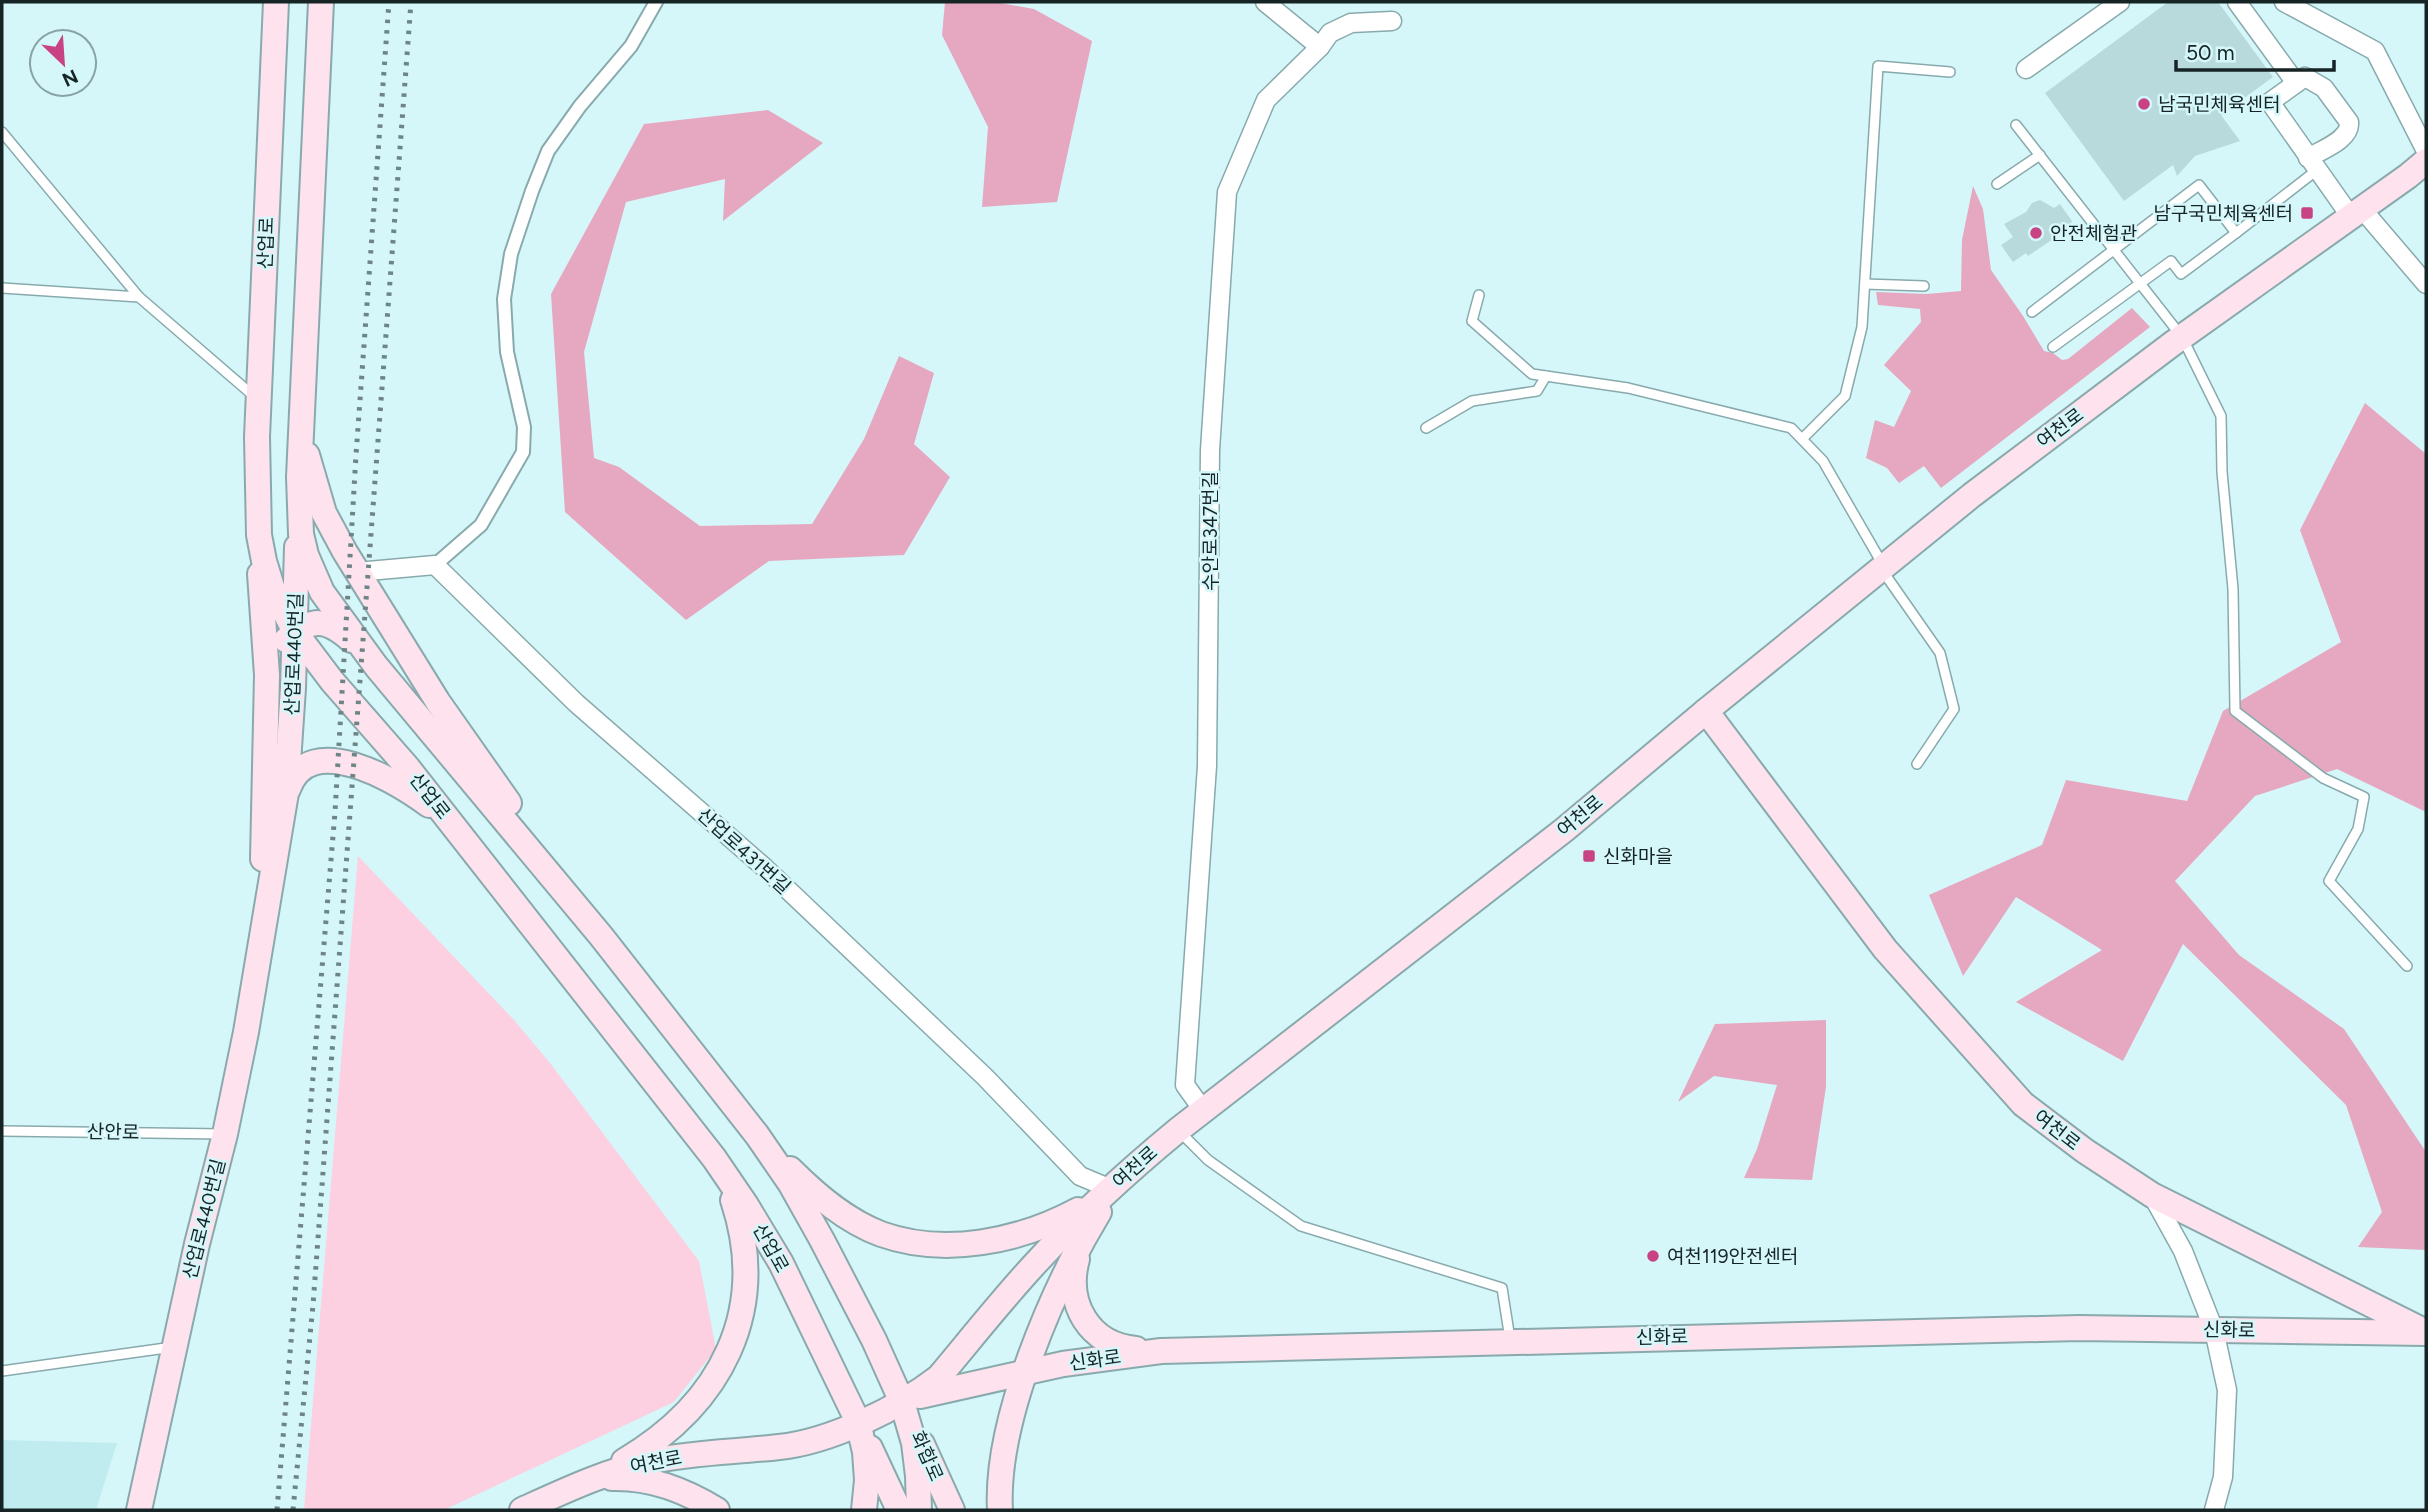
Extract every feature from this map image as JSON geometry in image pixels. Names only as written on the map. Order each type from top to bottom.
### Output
[{"type":"main road","name":"산업로","points":[[276,2],[257,437],[259,535],[272,587],[295,632],[332,681],[408,768],[714,1158],[746,1205],[780,1263],[858,1422],[865,1452],[867,1480],[864,1510]]},
{"type":"main road","points":[[321,2],[298,505],[301,534],[313,575],[322,592],[376,666]]},
{"type":"main road","name":"여천로","points":[[522,1510],[587,1481],[653,1460],[797,1445],[832,1434],[902,1402],[939,1377],[1033,1265],[1138,1163],[1178,1130],[1564,830],[1972,495],[2182,337],[2426,161]]},
{"type":"main road","points":[[302,407],[305,449],[314,484],[334,534],[438,702],[601,936]]},
{"type":"main road","name":"산업로440번길","points":[[139,1510],[246,1032],[286,793],[295,632],[298,505]]},
{"type":"main road","name":"산업로440번길","points":[[259,535],[267,675],[263,926]]},
{"type":"main road","points":[[267,675],[277,652],[295,632],[312,624],[321,622],[330,625],[355,643],[601,936],[757,1135],[790,1183],[822,1240],[874,1340],[902,1402],[914,1443],[919,1510]]},
{"type":"main road","name":"여천로","points":[[1706,711],[1885,949],[2024,1104],[2085,1152],[2151,1195],[2426,1332]]},
{"type":"main road","points":[[286,793],[292,776],[303,766],[332,760],[378,775],[420,798],[445,816]]},
{"type":"main road","points":[[757,1135],[823,1199],[850,1218],[879,1233],[908,1242],[952,1244],[1012,1237],[1048,1226],[1111,1189]]},
{"type":"main road","points":[[587,1481],[635,1455],[678,1420],[715,1376],[735,1338],[745,1299],[747,1274],[744,1247],[730,1190],[714,1158]]},
{"type":"main road","points":[[1000,1510],[1003,1449],[1027,1371],[1063,1279],[1082,1241],[1107,1201],[1138,1163]]},
{"type":"main road","points":[[1082,1241],[1074,1283],[1081,1313],[1088,1326],[1111,1344],[1161,1351]]},
{"type":"main road","name":"신화로","points":[[902,1402],[1027,1371],[1161,1351],[2078,1328],[2426,1332]]},
{"type":"main road","name":"화합로","points":[[902,1402],[952,1510]]},
{"type":"main road","points":[[858,1422],[898,1510]]},
{"type":"main road","points":[[587,1481],[627,1478],[648,1480],[696,1497],[717,1510]]},
{"type":"street","points":[[357,572],[435,565],[481,525],[523,452],[524,426],[507,352],[504,299],[511,254],[548,151],[580,106],[631,46],[656,2]]},
{"type":"street","points":[[1265,2],[1320,47]]},
{"type":"street","points":[[2026,69],[2120,2]]},
{"type":"street","points":[[2237,2],[2296,83]]},
{"type":"street","points":[[2284,2],[2375,51],[2426,151]]},
{"type":"street","name":"수안로347번길","points":[[1203,1110],[1185,1085],[1207,766],[1210,450],[1227,192],[1266,100],[1320,47],[1330,33],[1351,23],[1392,21]]},
{"type":"street","points":[[2312,164],[2345,136],[2349,122],[2324,88],[2305,77],[2270,102],[2312,164],[2426,285]]},
{"type":"street","name":"산업로431번길","points":[[435,565],[576,703],[765,869],[985,1077],[1080,1176],[1111,1189]]},
{"type":"street","points":[[2151,1195],[2183,1251],[2214,1330],[2227,1390],[2223,1476],[2214,1510]]},
{"type":"lane","points":[[1802,439],[1845,396],[1862,327],[1878,66],[1950,72]]},
{"type":"lane","points":[[2017,125],[2182,337],[2221,416],[2222,472],[2233,589],[2235,711],[2323,778],[2364,797],[2358,829],[2329,881],[2407,966]]},
{"type":"lane","points":[[2,132],[139,297],[259,401]]},
{"type":"lane","points":[[1997,184],[2040,155]]},
{"type":"lane","points":[[2053,346],[2171,261],[2181,274],[2236,233],[2312,164]]},
{"type":"lane","points":[[2032,312],[2199,185],[2236,233]]},
{"type":"lane","points":[[1865,284],[1924,286]]},
{"type":"lane","points":[[2,288],[139,297]]},
{"type":"lane","points":[[1479,295],[1472,321],[1532,374],[1628,388],[1791,428],[1823,461],[1882,568],[1940,653],[1954,709],[1916,764]]},
{"type":"lane","points":[[1426,428],[1472,401],[1537,391],[1546,376]]},
{"type":"lane","points":[[1178,1130],[1208,1160],[1301,1226],[1502,1288],[1511,1341]]},
{"type":"lane","name":"산안로","points":[[2,1131],[225,1134]]},
{"type":"lane","points":[[2,1371],[175,1347]]},
{"type":"shaded area","points":[[945,2],[995,2],[1034,9],[1092,41],[1057,202],[982,207],[988,127],[942,35]]},
{"type":"shaded area","points":[[768,110],[823,143],[723,221],[725,179],[626,202],[584,352],[594,458],[619,467],[700,526],[812,524],[864,439],[899,356],[934,373],[914,444],[950,477],[904,555],[769,561],[686,620],[565,512],[551,294],[644,124]]},
{"type":"shaded area","points":[[1973,186],[1983,209],[1991,270],[2044,351],[2053,353],[2062,360],[2068,359],[2132,308],[2150,327],[1941,488],[1924,466],[1899,483],[1887,468],[1866,458],[1875,420],[1894,427],[1911,391],[1884,365],[1921,322],[1920,309],[1878,305],[1876,292],[1927,294],[1961,291],[1962,240]]},
{"type":"shaded area","points":[[2365,403],[2426,454],[2426,812],[2337,769],[2255,796],[2175,881],[2239,955],[2344,1029],[2426,1152],[2426,1250],[2358,1247],[2382,1212],[2346,1105],[2183,944],[2123,1061],[2016,1002],[2102,950],[2016,897],[1963,976],[1929,895],[2042,845],[2066,780],[2187,801],[2223,711],[2341,642],[2300,530]]},
{"type":"shaded area","points":[[358,856],[514,1020],[550,1063],[699,1261],[716,1349],[674,1402],[444,1510],[304,1510]]},
{"type":"shaded area","points":[[1826,1020],[1826,1087],[1812,1180],[1744,1178],[1757,1149],[1777,1085],[1714,1076],[1678,1102],[1715,1024]]},
{"type":"shaded area","points":[[2,1440],[117,1443],[96,1510],[2,1510]]},
{"type":"building","name":"남국민체육센터","points":[[2168,2],[2218,2],[2273,77],[2221,115],[2240,141],[2195,156],[2177,176],[2173,165],[2124,201],[2045,93]]},
{"type":"building","name":"안전체험관","points":[[2040,200],[2054,208],[2060,204],[2072,221],[2068,229],[2028,256],[2026,253],[2013,262],[2001,245],[2013,237],[2004,224],[2026,212],[2032,203]]},
{"type":"railway","points":[[277,1510],[335,812],[356,455],[389,2]]},
{"type":"railway","points":[[293,1510],[313,1305],[411,2]]},
{"type":"place","name":"남국민체육센터","points":[[2144,104]]},
{"type":"place","name":"남구국민체육센터","points":[[2307,213]]},
{"type":"place","name":"안전체험관","points":[[2036,233]]},
{"type":"place","name":"신화마을","points":[[1589,856]]},
{"type":"place","name":"여천119안전센터","points":[[1653,1256]]}]
